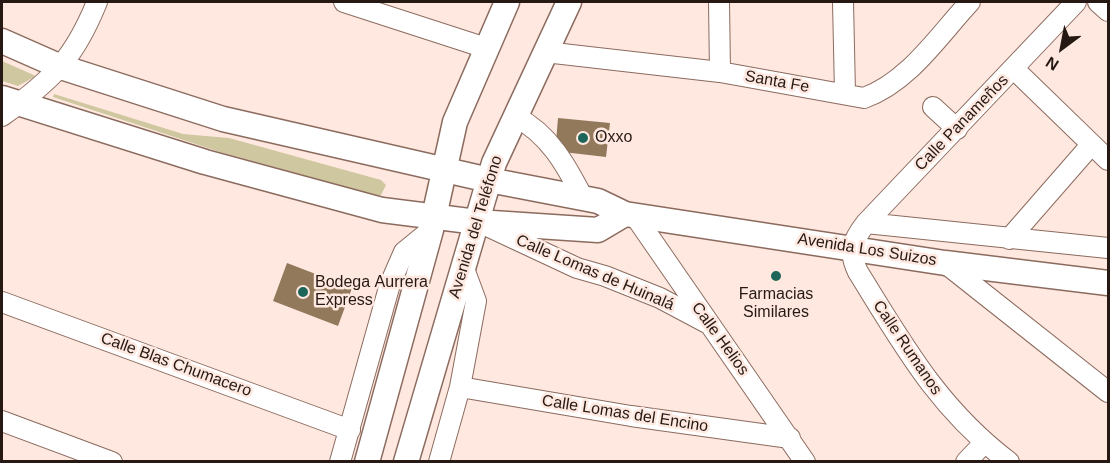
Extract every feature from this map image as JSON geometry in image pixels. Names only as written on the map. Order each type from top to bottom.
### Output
[{"type":"main road","name":"Avenida del Teléfono","points":[[406,462],[463,266],[450,222],[444,169],[455,122],[507,2]]},
{"type":"main road","name":"Avenida del Teléfono","points":[[367,462],[450,222],[516,117],[569,2]]},
{"type":"main road","name":"Avenida Los Suizos","points":[[2,40],[61,67],[223,118],[478,177],[598,201],[630,215],[945,263],[1108,283]]},
{"type":"main road","points":[[7,106],[382,210],[450,222],[598,230],[630,215]]},
{"type":"street","points":[[7,106],[61,67],[86,30],[97,2]]},
{"type":"street","points":[[344,2],[486,48]]},
{"type":"street","points":[[719,2],[720,72]]},
{"type":"street","points":[[843,2],[845,93]]},
{"type":"street","name":"Santa Fe","points":[[545,52],[720,72],[864,98],[880,92],[900,78],[970,2]]},
{"type":"street","name":"Calle Panameños","points":[[851,247],[866,223],[1076,2]]},
{"type":"street","points":[[1098,2],[1108,11]]},
{"type":"street","points":[[1014,69],[1108,160]]},
{"type":"street","points":[[933,107],[957,129]]},
{"type":"street","points":[[516,117],[530,124],[546,139],[566,165],[583,198]]},
{"type":"street","points":[[1009,239],[1091,145]]},
{"type":"street","name":"Calle Helios","points":[[630,215],[712,325],[805,462]]},
{"type":"street","points":[[340,462],[390,284],[404,252],[450,222]]},
{"type":"street","name":"Calle Lomas de Huinalá","points":[[450,222],[576,268],[605,276],[660,298],[712,325]]},
{"type":"street","points":[[866,223],[1108,248]]},
{"type":"street","name":"Calle Rumanos","points":[[851,247],[852,260],[858,272],[916,368],[945,404],[984,442],[1009,462]]},
{"type":"street","points":[[945,263],[1108,392]]},
{"type":"street","points":[[439,462],[460,387],[476,301],[463,266]]},
{"type":"street","name":"Calle Blas Chumacero","points":[[2,302],[350,430]]},
{"type":"street","name":"Calle Lomas del Encino","points":[[460,387],[631,416],[790,438]]},
{"type":"street","points":[[2,421],[112,462]]},
{"type":"street","points":[[966,462],[984,442]]},
{"type":"shaded area","points":[[2,61],[36,76],[18,86],[2,81]]},
{"type":"shaded area","points":[[54,94],[183,134],[229,138],[381,180],[386,185],[381,195],[375,195],[220,152],[53,97]]},
{"type":"building","points":[[558,118],[610,123],[606,157],[563,152],[556,142]]},
{"type":"building","points":[[287,263],[352,288],[338,326],[273,301]]},
{"type":"place","name":"Oxxo","points":[[583,138]]},
{"type":"place","name":"Farmacias Similares","points":[[776,276]]},
{"type":"place","name":"Bodega Aurrera Express","points":[[303,292]]}]
